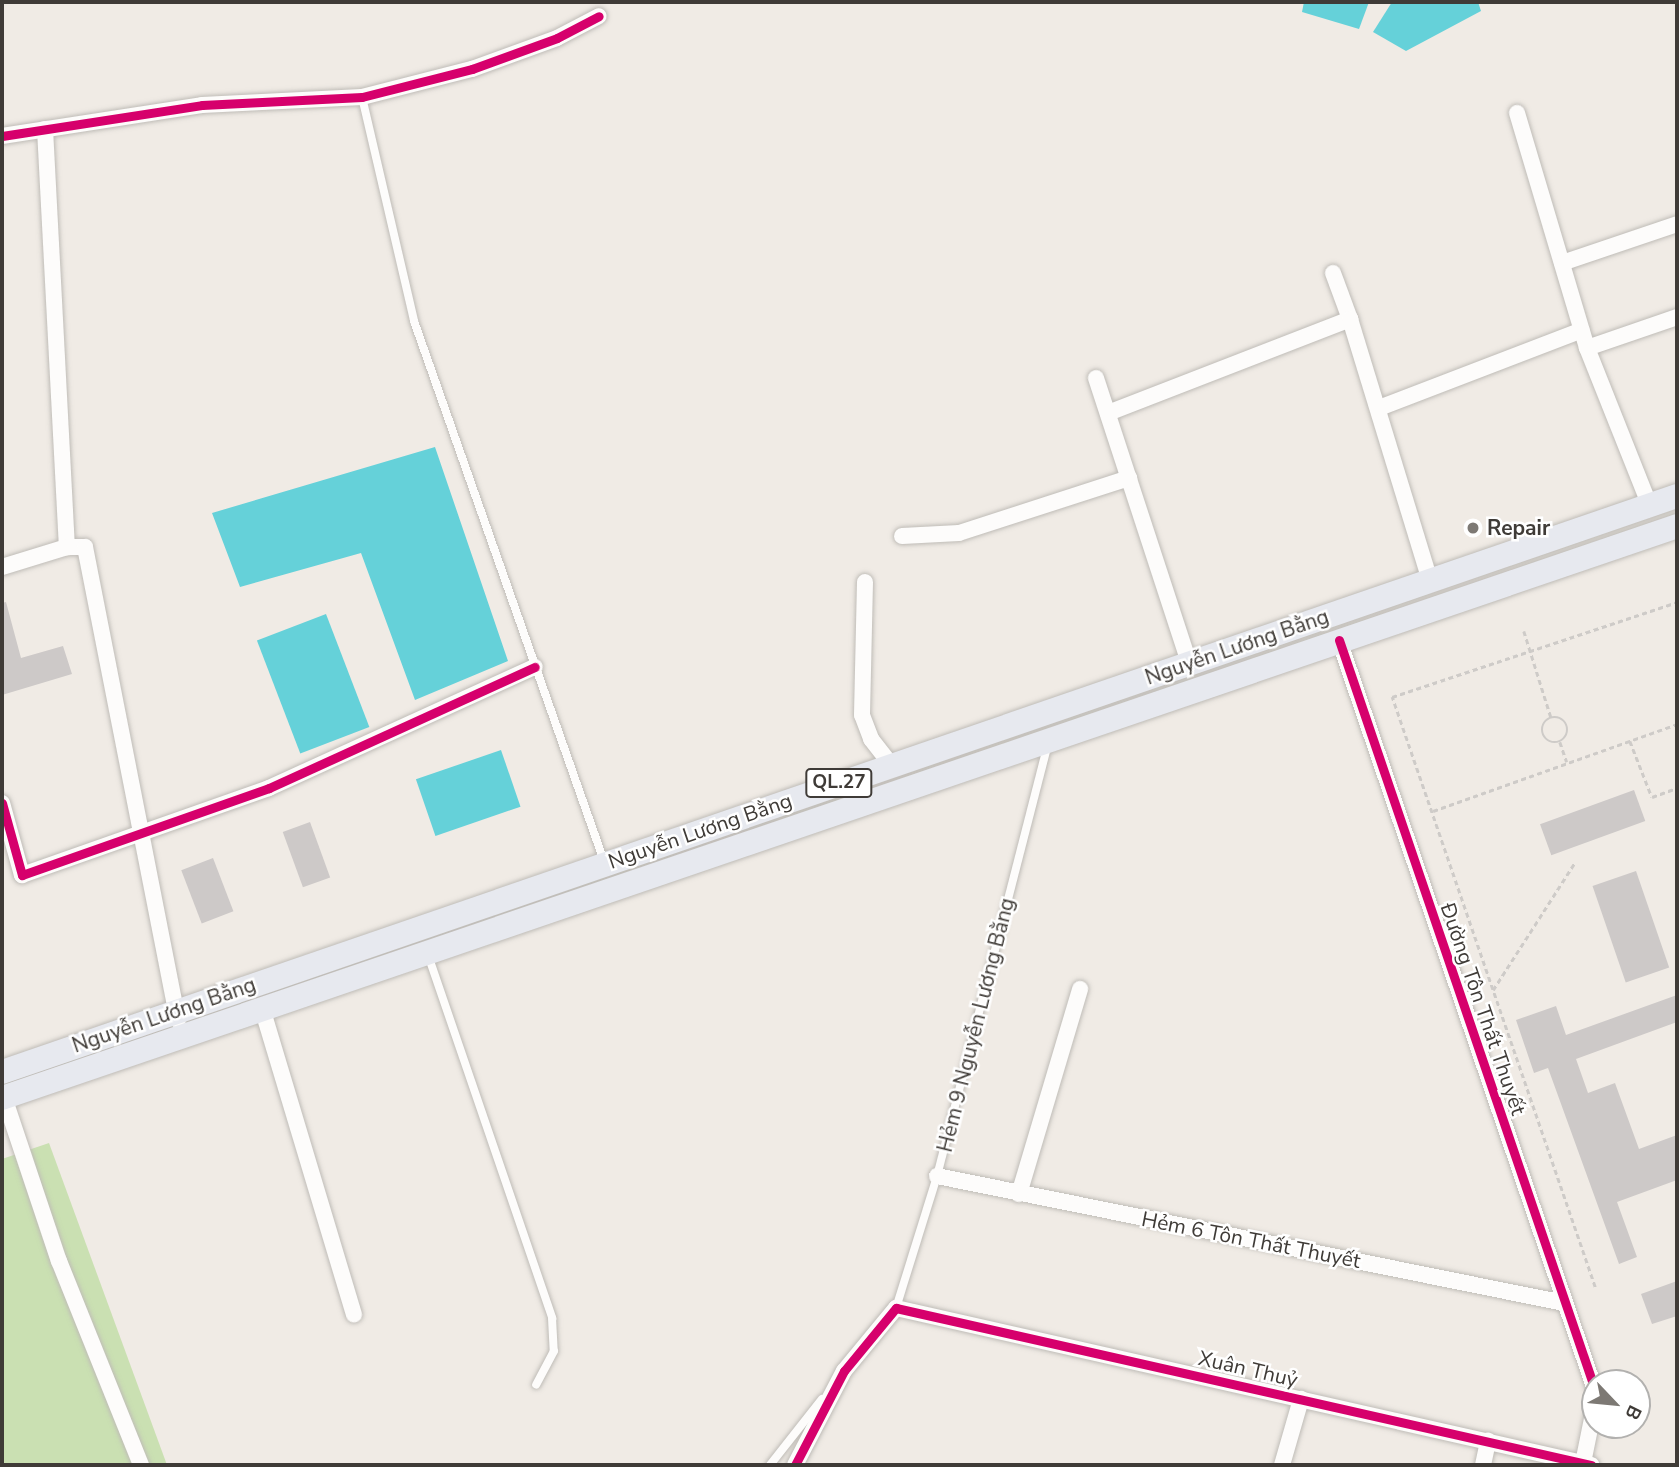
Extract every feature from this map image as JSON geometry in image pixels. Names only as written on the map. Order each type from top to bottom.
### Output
[{"type":"main road","name":"Nguyễn Lương Bằng","points":[[2,1072],[1677,496]]},
{"type":"main road","name":"Nguyễn Lương Bằng","points":[[3,1098],[1506,582],[1677,526]]},
{"type":"main road","points":[[1498,558],[1506,582]]},
{"type":"street","points":[[2,136],[202,105],[362,97],[494,61],[599,16]]},
{"type":"street","points":[[1517,113],[1587,348],[1650,506]]},
{"type":"street","points":[[45,129],[67,547]]},
{"type":"street","points":[[1562,263],[1677,224]]},
{"type":"street","points":[[1333,273],[1350,319],[1430,581]]},
{"type":"street","points":[[1587,348],[1677,317]]},
{"type":"street","points":[[1108,413],[1350,319]]},
{"type":"street","points":[[1378,408],[1582,330]]},
{"type":"street","points":[[1096,378],[1189,663]]},
{"type":"street","points":[[902,536],[959,533],[1129,478]]},
{"type":"street","points":[[2,567],[67,547],[85,547],[175,1011],[183,1035]]},
{"type":"street","points":[[865,582],[862,715],[871,739],[891,765]]},
{"type":"street","name":"Đường Tôn Thất Thuyết","points":[[1339,640],[1588,1369]]},
{"type":"street","points":[[2,803],[22,875],[141,836],[270,788],[535,667]]},
{"type":"street","points":[[1019,1194],[1080,989]]},
{"type":"street","points":[[262,1008],[354,1315]]},
{"type":"street","points":[[3,1098],[59,1261],[141,1465]]},
{"type":"street","name":"Hẻm 6 Tôn Thất Thuyết","points":[[937,1176],[1564,1303]]},
{"type":"street","points":[[795,1465],[844,1371],[897,1308]]},
{"type":"street","name":"Xuân Thuỷ","points":[[897,1308],[1587,1464]]},
{"type":"street","points":[[1282,1465],[1301,1399]]},
{"type":"street","points":[[1587,1464],[1590,1439]]},
{"type":"street","points":[[1483,1465],[1488,1441]]},
{"type":"lane","points":[[362,97],[414,321],[604,863]]},
{"type":"lane","name":"Hẻm 9 Nguyễn Lương Bằng","points":[[897,1308],[937,1176],[1050,739]]},
{"type":"lane","points":[[427,952],[552,1318],[554,1351],[536,1385]]},
{"type":"lane","points":[[770,1465],[844,1371]]},
{"type":"path","points":[[1595,1287],[1392,696],[1677,602]]},
{"type":"path","points":[[1524,631],[1551,717]]},
{"type":"path","points":[[1551,717],[1562,717],[1568,725],[1567,736],[1560,742],[1549,742],[1543,734],[1544,724],[1551,717]]},
{"type":"path","points":[[1432,811],[1677,724]]},
{"type":"path","points":[[1630,741],[1652,797],[1677,788]]},
{"type":"path","points":[[1560,742],[1567,763]]},
{"type":"path","points":[[1493,990],[1574,864]]},
{"type":"green space","points":[[49,1143],[167,1465],[2,1465],[2,1159]]},
{"type":"water","points":[[1304,2],[1369,2],[1359,29],[1302,12]]},
{"type":"water","points":[[1392,2],[1478,2],[1481,11],[1406,51],[1373,32]]},
{"type":"water","points":[[435,447],[508,661],[415,700],[361,553],[240,587],[212,513]]},
{"type":"water","points":[[326,614],[369,727],[300,753],[257,641]]},
{"type":"water","points":[[501,750],[521,807],[435,836],[416,779]]},
{"type":"building","points":[[6,602],[21,658],[63,646],[72,674],[2,695],[2,603]]},
{"type":"building","points":[[1634,790],[1645,821],[1551,855],[1540,824]]},
{"type":"building","points":[[310,822],[330,877],[303,887],[283,832]]},
{"type":"building","points":[[213,858],[233,911],[202,923],[181,870]]},
{"type":"building","points":[[1636,871],[1669,967],[1626,982],[1593,886]]},
{"type":"building","points":[[1677,995],[1677,1022],[1576,1059],[1588,1093],[1615,1083],[1639,1149],[1677,1135],[1677,1180],[1617,1202],[1637,1257],[1619,1264],[1548,1068],[1534,1073],[1516,1020],[1556,1006],[1566,1035]]},
{"type":"building","points":[[1677,1281],[1677,1316],[1652,1324],[1641,1294]]},
{"type":"cycle path","points":[[2,136],[202,105],[362,97],[472,69],[557,38],[599,16]]},
{"type":"cycle path","points":[[1339,640],[1588,1369]]},
{"type":"cycle path","points":[[2,803],[22,875],[269,788],[535,667]]},
{"type":"cycle path","points":[[795,1465],[844,1371],[896,1308],[1591,1465]]},
{"type":"place","name":"Repair","points":[[1473,528]]}]
